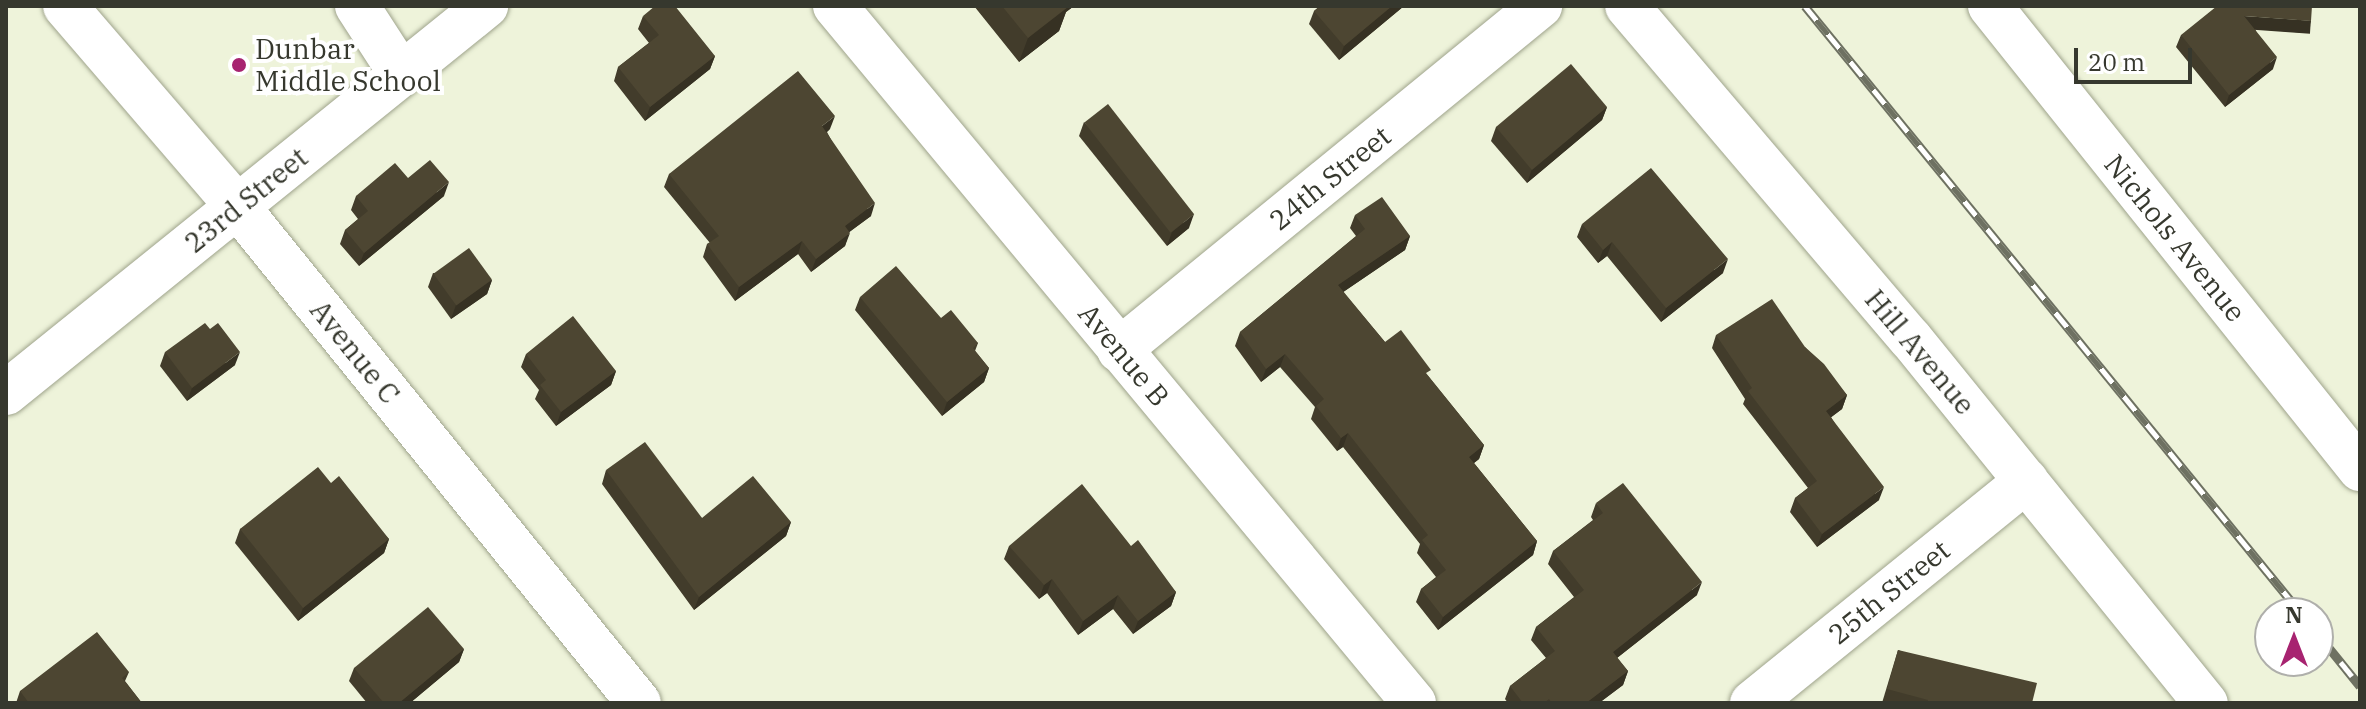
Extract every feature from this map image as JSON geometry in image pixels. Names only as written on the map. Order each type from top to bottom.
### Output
[{"type":"street","name":"Avenue C","points":[[65,6],[237,206],[639,703]]},
{"type":"street","points":[[357,6],[401,74]]},
{"type":"street","name":"23rd Street","points":[[6,393],[486,6]]},
{"type":"street","name":"Avenue B","points":[[835,6],[1414,703]]},
{"type":"street","name":"24th Street","points":[[1119,350],[1540,6]]},
{"type":"street","name":"Hill Avenue","points":[[1627,6],[1910,338],[2206,703]]},
{"type":"street","name":"Nichols Avenue","points":[[1990,6],[2360,469]]},
{"type":"street","name":"25th Street","points":[[1752,703],[2026,481]]},
{"type":"building","points":[[655,6],[675,6],[715,56],[650,107],[618,67],[659,35],[643,16]]},
{"type":"building","points":[[1002,6],[1067,6],[1068,7],[1028,38]]},
{"type":"building","points":[[1320,6],[1392,6],[1344,46],[1314,11]]},
{"type":"building","points":[[2217,6],[2312,6],[2311,21],[2244,16],[2277,57],[2229,95],[2181,35]]},
{"type":"building","points":[[1571,64],[1607,107],[1532,170],[1496,127]]},
{"type":"building","points":[[798,71],[835,116],[822,126],[875,203],[845,226],[850,233],[816,259],[802,241],[739,287],[707,244],[719,236],[669,174]]},
{"type":"building","points":[[1108,104],[1194,214],[1171,233],[1084,122]]},
{"type":"building","points":[[430,160],[449,182],[364,253],[345,230],[368,211],[356,196],[395,163],[408,178]]},
{"type":"building","points":[[1651,168],[1728,259],[1666,308],[1612,242],[1603,250],[1582,224]]},
{"type":"building","points":[[1382,197],[1410,236],[1338,285],[1385,342],[1401,330],[1431,370],[1426,373],[1484,445],[1469,457],[1537,541],[1443,617],[1421,589],[1446,570],[1422,540],[1428,535],[1348,433],[1341,438],[1316,406],[1324,399],[1285,354],[1266,369],[1240,332],[1365,229],[1355,215]]},
{"type":"building","points":[[469,248],[492,280],[456,305],[433,274]]},
{"type":"building","points":[[896,266],[941,318],[951,310],[978,343],[973,348],[989,368],[947,402],[860,297]]},
{"type":"building","points":[[1772,299],[1805,347],[1824,364],[1847,395],[1826,411],[1884,487],[1822,534],[1795,498],[1817,481],[1748,391],[1752,388],[1716,335]]},
{"type":"building","points":[[573,316],[616,371],[561,412],[540,385],[546,380],[526,354]]},
{"type":"building","points":[[205,323],[210,329],[218,323],[240,352],[192,388],[165,352]]},
{"type":"building","points":[[645,442],[702,518],[753,476],[791,522],[699,597],[606,470]]},
{"type":"building","points":[[318,467],[331,483],[339,476],[389,539],[303,608],[240,529]]},
{"type":"building","points":[[1623,483],[1702,582],[1613,652],[1628,671],[1586,703],[1552,703],[1549,699],[1544,703],[1523,703],[1510,686],[1555,651],[1536,627],[1584,590],[1553,551],[1603,513],[1596,503]]},
{"type":"building","points":[[1082,484],[1131,546],[1138,540],[1176,592],[1138,621],[1118,595],[1083,621],[1052,579],[1044,585],[1009,546]]},
{"type":"building","points":[[428,607],[464,649],[399,703],[384,703],[354,668]]},
{"type":"building","points":[[97,632],[129,672],[122,678],[142,703],[29,703],[20,691]]},
{"type":"building","points":[[1898,650],[2037,683],[2032,703],[1927,703],[1928,700],[1887,689]]},
{"type":"railway","points":[[1805,6],[2288,597]]},
{"type":"railway","points":[[2334,654],[2360,686]]},
{"type":"place","name":"Dunbar Middle School","points":[[239,65]]}]
